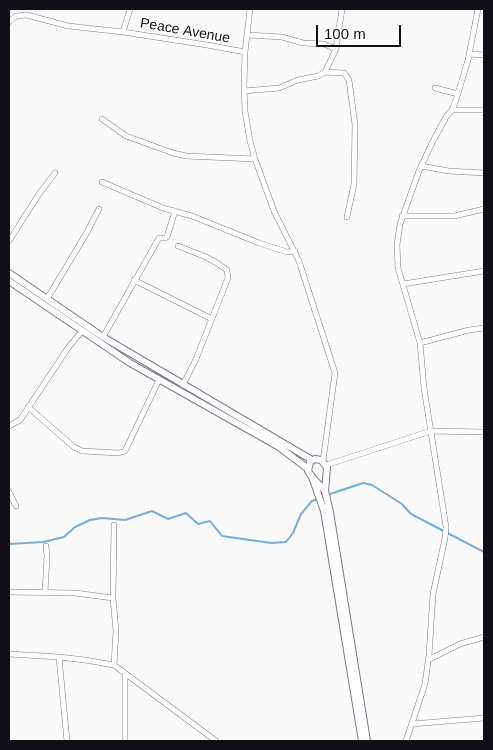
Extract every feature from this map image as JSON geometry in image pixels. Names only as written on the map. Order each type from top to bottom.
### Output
[{"type":"street","points":[[9,22],[16,16],[33,16],[34,9]]},
{"type":"street","points":[[123,32],[130,9]]},
{"type":"street","points":[[250,9],[245,52],[244,91],[245,112],[255,159],[274,211],[295,251],[335,374],[324,463],[323,495],[362,741]]},
{"type":"street","points":[[325,72],[336,49],[342,9]]},
{"type":"street","points":[[406,741],[425,684],[433,594],[446,527],[424,388],[420,343],[398,268],[397,245],[402,216],[421,166],[446,117],[452,110],[458,94],[469,54],[478,9]]},
{"type":"street","name":"Peace Avenue","points":[[33,16],[68,26],[123,32],[245,52]]},
{"type":"street","points":[[247,35],[282,37],[303,43],[324,44],[336,49]]},
{"type":"street","points":[[469,54],[484,55]]},
{"type":"street","points":[[244,91],[279,88],[325,72],[344,73],[349,80],[355,125],[354,184],[347,217]]},
{"type":"street","points":[[435,88],[458,94]]},
{"type":"street","points":[[452,110],[484,110]]},
{"type":"street","points":[[102,119],[126,136],[173,153],[186,156],[255,159]]},
{"type":"street","points":[[421,166],[449,171],[484,173]]},
{"type":"street","points":[[9,241],[39,194],[56,173]]},
{"type":"street","points":[[102,182],[259,243],[287,252],[295,251]]},
{"type":"street","points":[[47,299],[99,209]]},
{"type":"street","points":[[402,216],[454,216],[484,209]]},
{"type":"street","points":[[103,337],[159,238],[167,237],[175,211]]},
{"type":"street","points":[[178,246],[206,257],[227,270],[228,283],[196,359],[182,385]]},
{"type":"street","points":[[403,284],[484,271]]},
{"type":"street","points":[[9,273],[103,337],[182,385],[312,460],[318,459],[324,463]]},
{"type":"street","points":[[9,280],[82,331],[159,380],[279,448],[307,468],[323,495],[367,741]]},
{"type":"street","points":[[134,280],[212,319]]},
{"type":"street","points":[[420,343],[484,328]]},
{"type":"street","points":[[9,426],[20,420],[68,348],[82,331]]},
{"type":"street","points":[[28,407],[74,447],[82,451],[119,453],[125,451],[130,442],[159,380]]},
{"type":"street","points":[[324,463],[431,431],[484,432]]},
{"type":"street","points":[[307,468],[312,460]]},
{"type":"street","points":[[9,492],[16,506]]},
{"type":"street","points":[[114,525],[113,598],[116,631],[114,665]]},
{"type":"street","points":[[45,592],[46,546]]},
{"type":"street","points":[[9,592],[75,593],[113,598]]},
{"type":"street","points":[[428,660],[460,644],[484,637]]},
{"type":"street","points":[[9,654],[85,660],[114,665],[216,741]]},
{"type":"street","points":[[59,658],[67,741]]},
{"type":"street","points":[[125,675],[125,741]]},
{"type":"street","points":[[412,724],[484,718]]},
{"type":"waterway","points":[[327,495],[363,483],[372,485],[402,504],[411,514],[484,552]]},
{"type":"waterway","points":[[9,544],[43,542],[64,537],[75,527],[90,520],[102,518],[125,520],[152,511],[168,519],[186,513],[198,524],[210,521],[222,536],[271,543],[286,542],[293,533],[301,514],[312,501],[318,499]]}]
